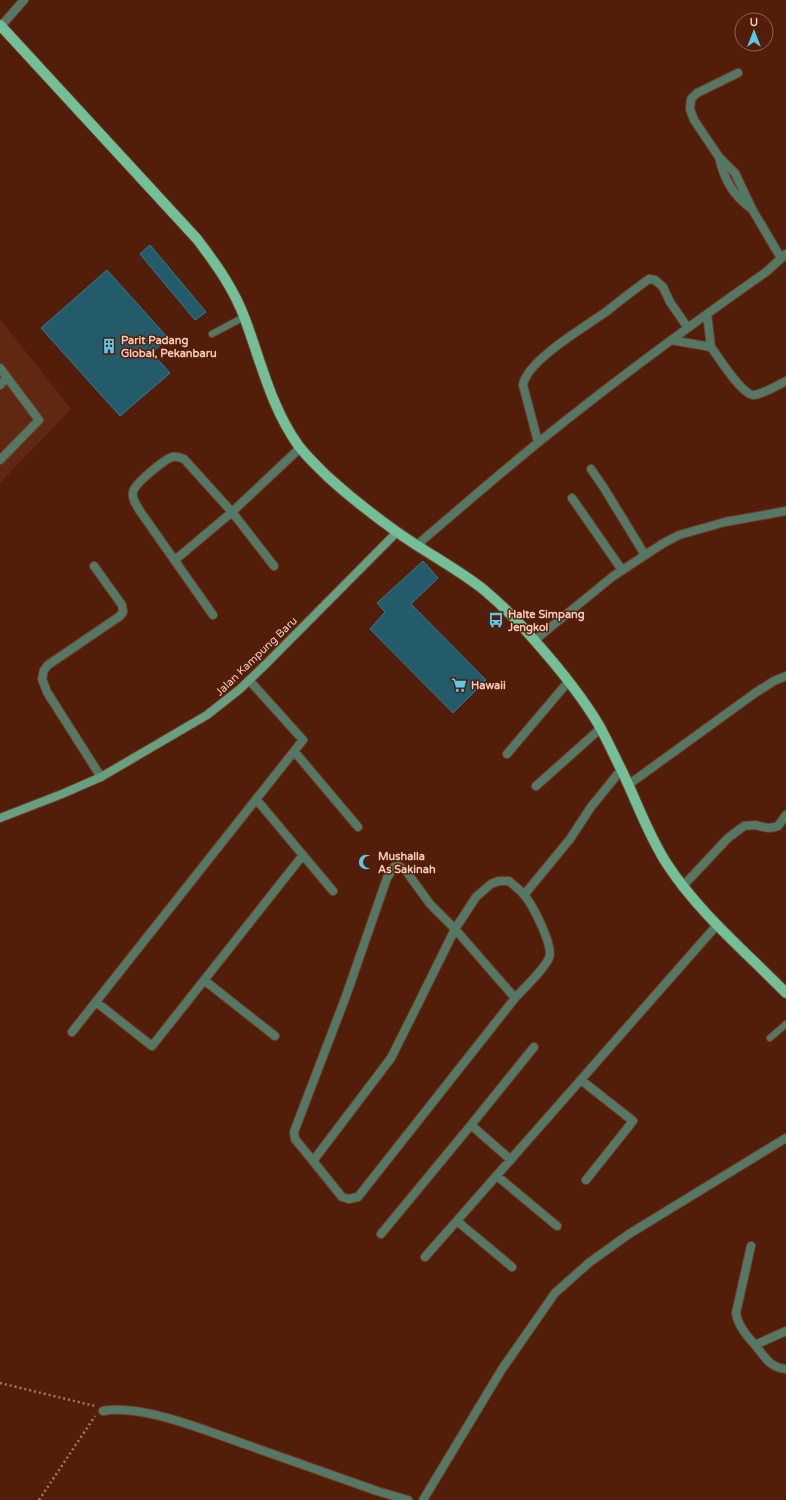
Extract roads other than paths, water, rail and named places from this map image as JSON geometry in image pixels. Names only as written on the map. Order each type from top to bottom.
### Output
[{"type":"main road","points":[[1,26],[197,240],[226,279],[244,317],[275,406],[289,432],[300,448],[339,487],[397,532],[482,589],[509,613],[535,640],[568,682],[600,728],[655,844],[682,886],[717,925],[786,993]]},
{"type":"street","points":[[1,26],[24,0]]},
{"type":"street","points":[[418,546],[538,442],[632,369],[766,272],[784,256],[752,209],[735,173],[719,157],[694,120],[690,109],[691,99],[697,93],[738,73]]},
{"type":"street","points":[[538,442],[523,385],[530,370],[547,354],[649,279],[655,280],[663,287],[670,302],[688,328]]},
{"type":"street","points":[[707,314],[711,347],[741,386],[750,394],[760,393],[786,381]]},
{"type":"street","points":[[671,340],[711,347]]},
{"type":"street","points":[[0,368],[39,420],[0,460]]},
{"type":"street","points":[[0,385],[7,377]]},
{"type":"street","points":[[175,560],[232,512],[300,448]]},
{"type":"street","points":[[213,615],[142,514],[134,499],[133,492],[143,479],[166,460],[174,457],[184,459],[232,512],[274,566]]},
{"type":"street","points":[[591,469],[645,555]]},
{"type":"street","points":[[572,498],[622,570]]},
{"type":"street","points":[[535,640],[622,570],[662,544],[679,535],[725,522],[786,511]]},
{"type":"street","name":"Jalan Kampung Baru","points":[[0,818],[101,777],[207,715],[228,700],[397,532]]},
{"type":"street","points":[[94,566],[122,605],[123,612],[120,616],[48,665],[44,670],[42,678],[49,697],[101,777]]},
{"type":"street","points":[[628,785],[755,694],[774,681],[786,676]]},
{"type":"street","points":[[72,1032],[303,740],[249,680]]},
{"type":"street","points":[[507,754],[568,682]]},
{"type":"street","points":[[536,786],[600,728]]},
{"type":"street","points":[[294,751],[358,827]]},
{"type":"street","points":[[524,895],[570,839],[591,807],[621,770]]},
{"type":"street","points":[[256,800],[333,891]]},
{"type":"street","points":[[682,886],[728,838],[744,826],[775,827],[778,826],[786,815]]},
{"type":"street","points":[[96,1002],[152,1046],[303,855]]},
{"type":"street","points":[[313,1161],[390,1058],[420,1002],[454,929],[476,897],[491,884],[499,881],[509,881],[524,895],[535,914],[547,941],[550,949],[549,956],[539,972],[515,998],[358,1197],[349,1199],[342,1197],[295,1139],[294,1132],[346,996],[387,878],[394,867],[399,866],[406,871],[430,904],[454,929],[515,998]]},
{"type":"street","points":[[425,1258],[717,925]]},
{"type":"street","points":[[204,980],[276,1036]]},
{"type":"street","points":[[381,1234],[534,1047]]},
{"type":"street","points":[[581,1080],[633,1121],[586,1180]]},
{"type":"street","points":[[471,1125],[511,1160]]},
{"type":"street","points":[[423,1500],[502,1369],[554,1293],[590,1262],[629,1234],[786,1138]]},
{"type":"street","points":[[497,1176],[557,1226]]},
{"type":"street","points":[[457,1221],[512,1267]]},
{"type":"street","points":[[751,1246],[736,1313],[740,1326],[772,1365],[777,1368],[786,1368]]},
{"type":"street","points":[[755,1345],[786,1331]]},
{"type":"street","points":[[103,1411],[110,1409],[144,1412],[189,1425],[377,1491],[408,1500]]},
{"type":"lane","points":[[212,334],[244,317]]},
{"type":"lane","points":[[770,1038],[786,1024]]},
{"type":"place","name":"Parit Padang Global, Pekanbaru","points":[[109,346]]},
{"type":"place","name":"Halte Simpang Jengkol","points":[[496,620]]},
{"type":"place","name":"Hawaii","points":[[459,685]]},
{"type":"place","name":"Mushalla As Sakinah","points":[[366,862]]}]
